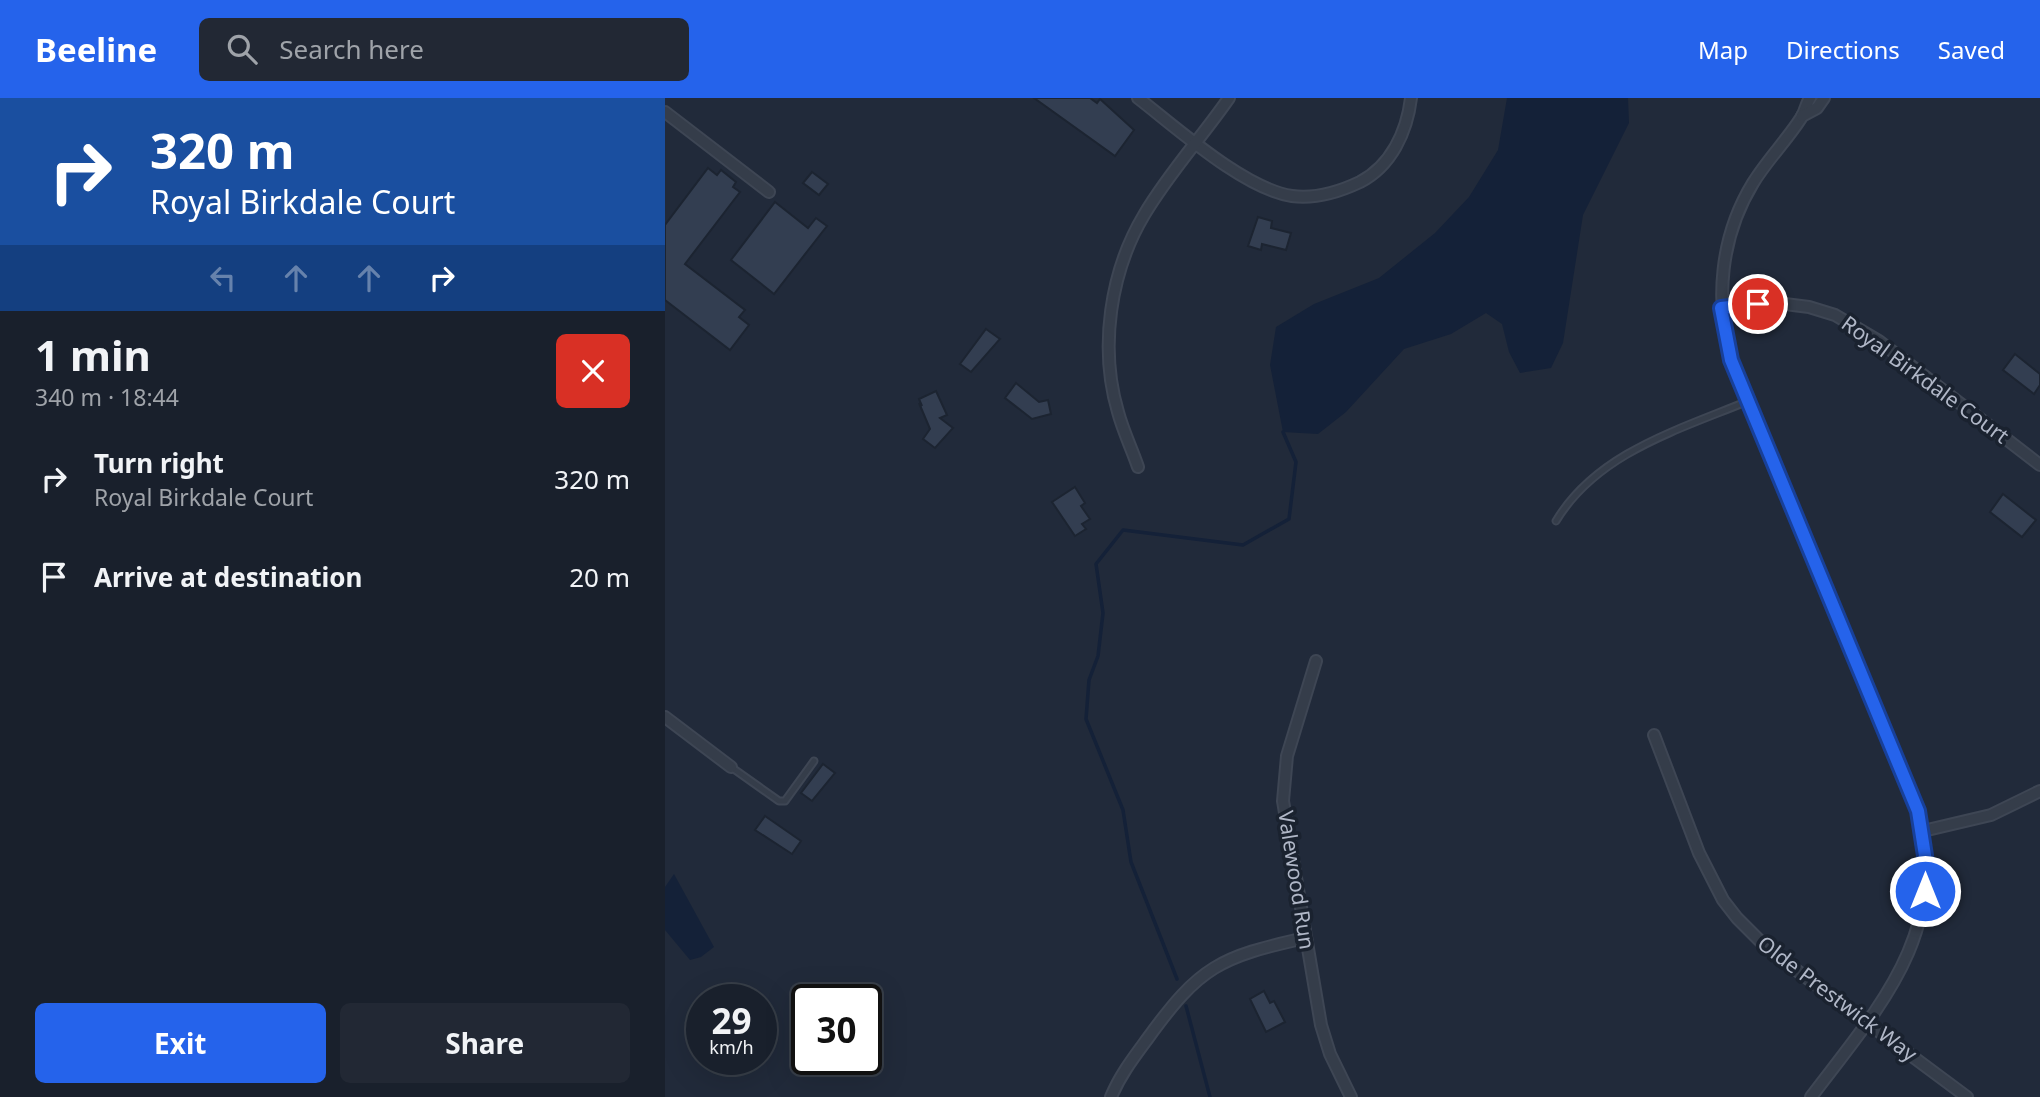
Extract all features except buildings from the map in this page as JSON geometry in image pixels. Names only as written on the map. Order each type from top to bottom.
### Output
[{"type":"street","points":[[1138,98],[1237,172],[1276,192],[1303,196],[1332,193],[1367,178],[1381,166],[1401,136],[1409,116],[1411,98]]},
{"type":"street","points":[[1138,467],[1118,412],[1111,379],[1110,321],[1118,281],[1135,230],[1229,98]]},
{"type":"street","points":[[1810,98],[1802,116],[1772,155],[1739,206],[1724,261],[1721,308],[1731,360],[1910,791],[1923,831],[1925,891],[1918,930],[1903,968],[1811,1097]]},
{"type":"street","points":[[1802,116],[1817,108],[1824,98]]},
{"type":"street","points":[[665,112],[769,192]]},
{"type":"street","name":"Royal Birkdale Court","points":[[1721,308],[1785,304],[1809,307],[1835,315],[1879,341],[2040,465]]},
{"type":"street","name":"Valewood Run","points":[[1316,661],[1286,756],[1283,801],[1321,1025],[1330,1054],[1351,1097]]},
{"type":"street","points":[[665,717],[731,767]]},
{"type":"street","name":"Olde Prestwick Way","points":[[1654,735],[1699,853],[1723,900],[1744,926],[1768,949],[1967,1097]]},
{"type":"street","points":[[1923,831],[1991,815],[2040,792]]},
{"type":"street","points":[[1111,1097],[1126,1068],[1173,1003],[1202,975],[1235,956],[1305,938]]},
{"type":"lane","points":[[1556,521],[1570,501],[1620,456],[1748,401]]},
{"type":"lane","points":[[731,767],[779,801],[785,802],[814,761]]},
{"type":"water","points":[[1507,98],[1628,98],[1629,123],[1583,215],[1563,343],[1551,368],[1520,373],[1509,352],[1502,324],[1486,313],[1451,334],[1404,349],[1346,412],[1318,434],[1283,432],[1270,365],[1276,327],[1314,304],[1379,278],[1435,233],[1469,197],[1498,150]]},
{"type":"water","points":[[674,874],[714,947],[701,957],[690,960],[665,930],[665,887]]},
{"type":"waterway","points":[[1177,979],[1131,862],[1123,810],[1086,719],[1089,680],[1098,656],[1103,613],[1096,564],[1123,530],[1243,545],[1289,519],[1296,462],[1283,432]]},
{"type":"waterway","points":[[1186,1006],[1210,1097]]},
{"type":"route","points":[[1758,304],[1721,308],[1731,360],[1918,811],[1926,862],[1925,891]]}]
